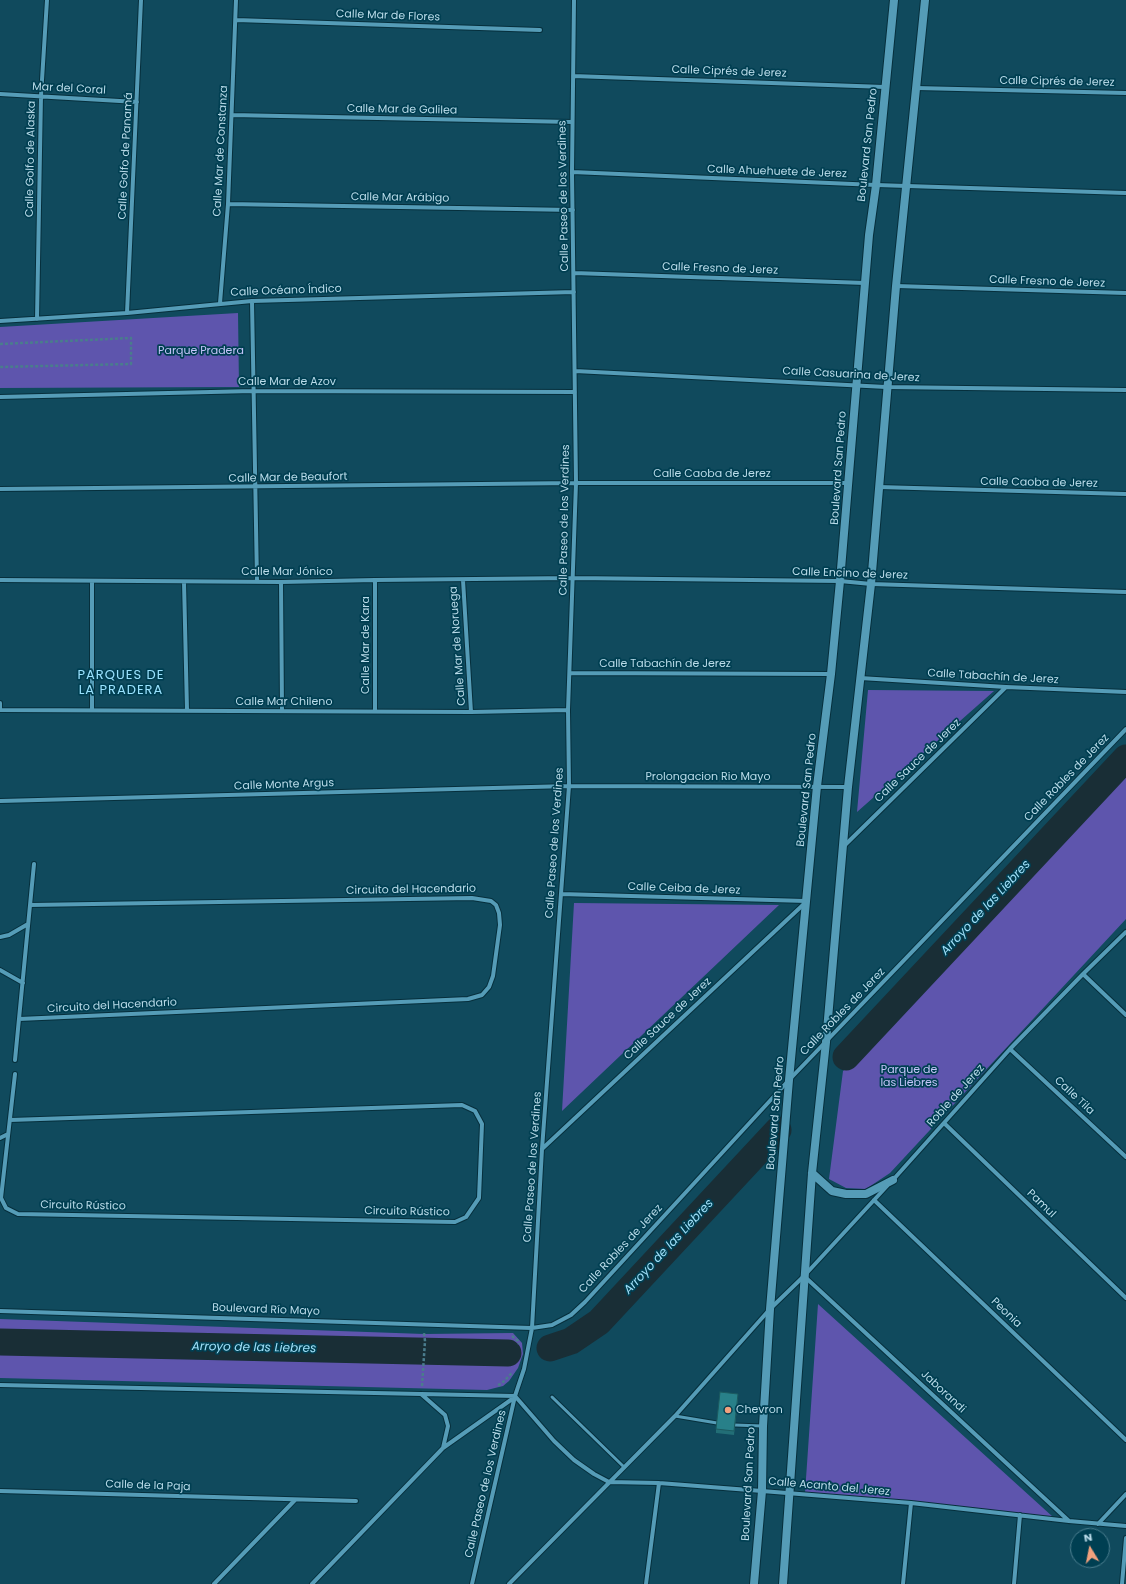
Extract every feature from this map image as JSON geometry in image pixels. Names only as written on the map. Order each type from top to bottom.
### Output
[{"type":"street","name":"Calle Golfo de Alaska","points":[[37,319],[41,96],[47,0]]},
{"type":"street","name":"Calle Golfo de Panamá","points":[[127,313],[141,0]]},
{"type":"street","name":"Calle Mar de Constanza","points":[[220,303],[228,204],[236,0]]},
{"type":"street","name":"Calle Paseo de los Verdines","points":[[472,1584],[515,1396],[524,1369],[532,1328],[542,1149],[569,786],[568,710],[576,483],[572,172],[574,0]]},
{"type":"street","name":"Boulevard San Pedro","points":[[754,1584],[762,1491],[763,1426],[770,1309],[789,1080],[817,786],[831,674],[849,483],[865,282],[894,0]]},
{"type":"street","points":[[783,1584],[812,1173],[826,1042],[848,787],[871,584],[886,387],[925,0]]},
{"type":"street","name":"Calle Mar de Flores","points":[[236,20],[540,30]]},
{"type":"street","name":"Calle Ciprés de Jerez","points":[[573,76],[885,87]]},
{"type":"street","name":"Calle Ciprés de Jerez","points":[[916,88],[1126,93]]},
{"type":"street","name":"Mar del Coral","points":[[0,94],[137,102]]},
{"type":"street","name":"Calle Mar de Galilea","points":[[232,115],[572,122]]},
{"type":"street","name":"Calle Ahuehuete de Jerez","points":[[572,172],[876,185],[1126,193]]},
{"type":"street","name":"Calle Mar Arábigo","points":[[228,204],[573,210]]},
{"type":"street","name":"Calle Fresno de Jerez","points":[[574,273],[865,282]]},
{"type":"street","name":"Calle Fresno de Jerez","points":[[896,286],[1126,293]]},
{"type":"street","name":"Calle Océano Índico","points":[[0,322],[127,313],[252,301],[574,292]]},
{"type":"street","points":[[252,301],[257,581]]},
{"type":"street","name":"Calle Casuarina de Jerez","points":[[575,371],[856,384],[886,387],[1126,390]]},
{"type":"street","name":"Calle Mar de Azov","points":[[0,397],[253,391],[575,392]]},
{"type":"street","name":"Calle Caoba de Jerez","points":[[576,483],[849,483]]},
{"type":"street","name":"Calle Mar de Beaufort","points":[[0,489],[576,483]]},
{"type":"street","name":"Calle Caoba de Jerez","points":[[879,487],[1126,494]]},
{"type":"street","name":"Calle Mar Jónico","points":[[0,580],[92,582],[281,582],[573,578]]},
{"type":"street","name":"Calle Encino de Jerez","points":[[573,578],[840,581],[871,584],[1126,592]]},
{"type":"street","name":"Calle Mar de Kara","points":[[375,580],[375,711]]},
{"type":"street","name":"Calle Mar de Noruega","points":[[463,580],[472,712]]},
{"type":"street","points":[[92,582],[92,710]]},
{"type":"street","points":[[184,582],[186,710]]},
{"type":"street","points":[[281,582],[282,711]]},
{"type":"street","name":"Calle Tabachín de Jerez","points":[[570,673],[831,674]]},
{"type":"street","name":"Calle Tabachín de Jerez","points":[[860,678],[1006,687],[1126,692]]},
{"type":"street","name":"Calle Sauce de Jerez","points":[[843,847],[1006,687]]},
{"type":"street","points":[[0,703],[0,710]]},
{"type":"street","name":"Calle Mar Chileno","points":[[0,710],[472,712],[568,710]]},
{"type":"street","name":"Calle Robles de Jerez","points":[[532,1328],[552,1325],[571,1315],[585,1302],[789,1080],[1126,729]]},
{"type":"street","name":"Prolongacion Rio Mayo","points":[[569,786],[848,787]]},
{"type":"street","name":"Calle Monte Argus","points":[[0,801],[569,786]]},
{"type":"street","points":[[16,1060],[34,864]]},
{"type":"street","name":"Calle Ceiba de Jerez","points":[[561,894],[807,901]]},
{"type":"street","name":"Circuito del Hacendario","points":[[19,1019],[468,999],[482,995],[489,987],[493,976],[500,924],[499,912],[496,905],[491,901],[472,898],[30,905]]},
{"type":"street","name":"Calle Sauce de Jerez","points":[[542,1149],[807,901]]},
{"type":"street","points":[[0,937],[9,935],[28,924]]},
{"type":"street","name":"Roble de Jerez","points":[[509,1584],[675,1416],[770,1309],[804,1276],[893,1180],[1010,1049],[1126,932]]},
{"type":"street","points":[[0,970],[23,983]]},
{"type":"street","points":[[1083,974],[1126,1015]]},
{"type":"street","name":"Calle Tila","points":[[1010,1049],[1126,1157]]},
{"type":"street","name":"Circuito Rústico","points":[[10,1120],[462,1105],[475,1110],[482,1124],[479,1198],[466,1216],[455,1222],[18,1214],[6,1208],[1,1198],[14,1074]]},
{"type":"street","name":"Pamul","points":[[944,1124],[1126,1298]]},
{"type":"street","points":[[0,1138],[8,1134]]},
{"type":"street","points":[[812,1173],[832,1191],[846,1194],[866,1194],[893,1180]]},
{"type":"street","name":"Peonia","points":[[874,1200],[1126,1440]]},
{"type":"street","name":"Jaborandi","points":[[804,1276],[1069,1521]]},
{"type":"street","name":"Boulevard Río Mayo","points":[[0,1311],[532,1328]]},
{"type":"street","points":[[0,1385],[515,1396]]},
{"type":"street","points":[[422,1394],[437,1406],[445,1415],[448,1426],[443,1448]]},
{"type":"street","points":[[312,1584],[443,1448],[515,1396]]},
{"type":"street","name":"Calle Acanto del Jerez","points":[[515,1396],[554,1441],[574,1460],[594,1474],[609,1482],[658,1483],[911,1503],[1126,1526]]},
{"type":"street","points":[[646,1584],[658,1483]]},
{"type":"street","name":"Calle de la Paja","points":[[0,1491],[356,1501]]},
{"type":"street","points":[[1098,1524],[1126,1494]]},
{"type":"street","points":[[214,1584],[295,1500]]},
{"type":"street","points":[[903,1584],[911,1503]]},
{"type":"street","points":[[1014,1584],[1020,1515]]},
{"type":"street","points":[[1122,1584],[1126,1538]]},
{"type":"lane","points":[[552,1397],[624,1467]]},
{"type":"lane","points":[[675,1416],[717,1423]]},
{"type":"lane","points":[[735,1425],[763,1426]]},
{"type":"path","points":[[0,344],[131,338],[131,364],[0,367]]},
{"type":"path","points":[[429,1386],[422,1386],[425,1341],[424,1334],[431,1334]]},
{"type":"path","points":[[505,1336],[512,1336],[518,1341],[520,1350]]},
{"type":"path","points":[[494,1386],[501,1384],[514,1371]]},
{"type":"green space","name":"Parque Pradera","points":[[238,313],[239,387],[0,388],[0,327]]},
{"type":"green space","points":[[868,690],[994,691],[857,812]]},
{"type":"green space","name":"Parque de las Liebres","points":[[1126,767],[1126,919],[890,1173],[866,1189],[846,1188],[829,1179],[843,1071]]},
{"type":"green space","points":[[574,903],[779,905],[562,1111]]},
{"type":"green space","points":[[818,1304],[1053,1517],[805,1493]]},
{"type":"green space","points":[[0,1319],[424,1334],[513,1333],[522,1343],[523,1354],[518,1368],[509,1381],[503,1386],[487,1390],[0,1378]]},
{"type":"building","name":"Chevron","points":[[720,1392],[738,1394],[734,1431],[716,1429]]},
{"type":"waterway","name":"Arroyo de las Liebres","points":[[846,1057],[1126,758]]},
{"type":"waterway","name":"Arroyo de las Liebres","points":[[550,1348],[571,1341],[599,1322],[778,1130]]},
{"type":"waterway","name":"Arroyo de las Liebres","points":[[0,1342],[508,1353]]},
{"type":"place","name":"Chevron","points":[[728,1410]]},
{"type":"district","name":"PARQUES DE LA PRADERA","points":[[121,684]]}]
